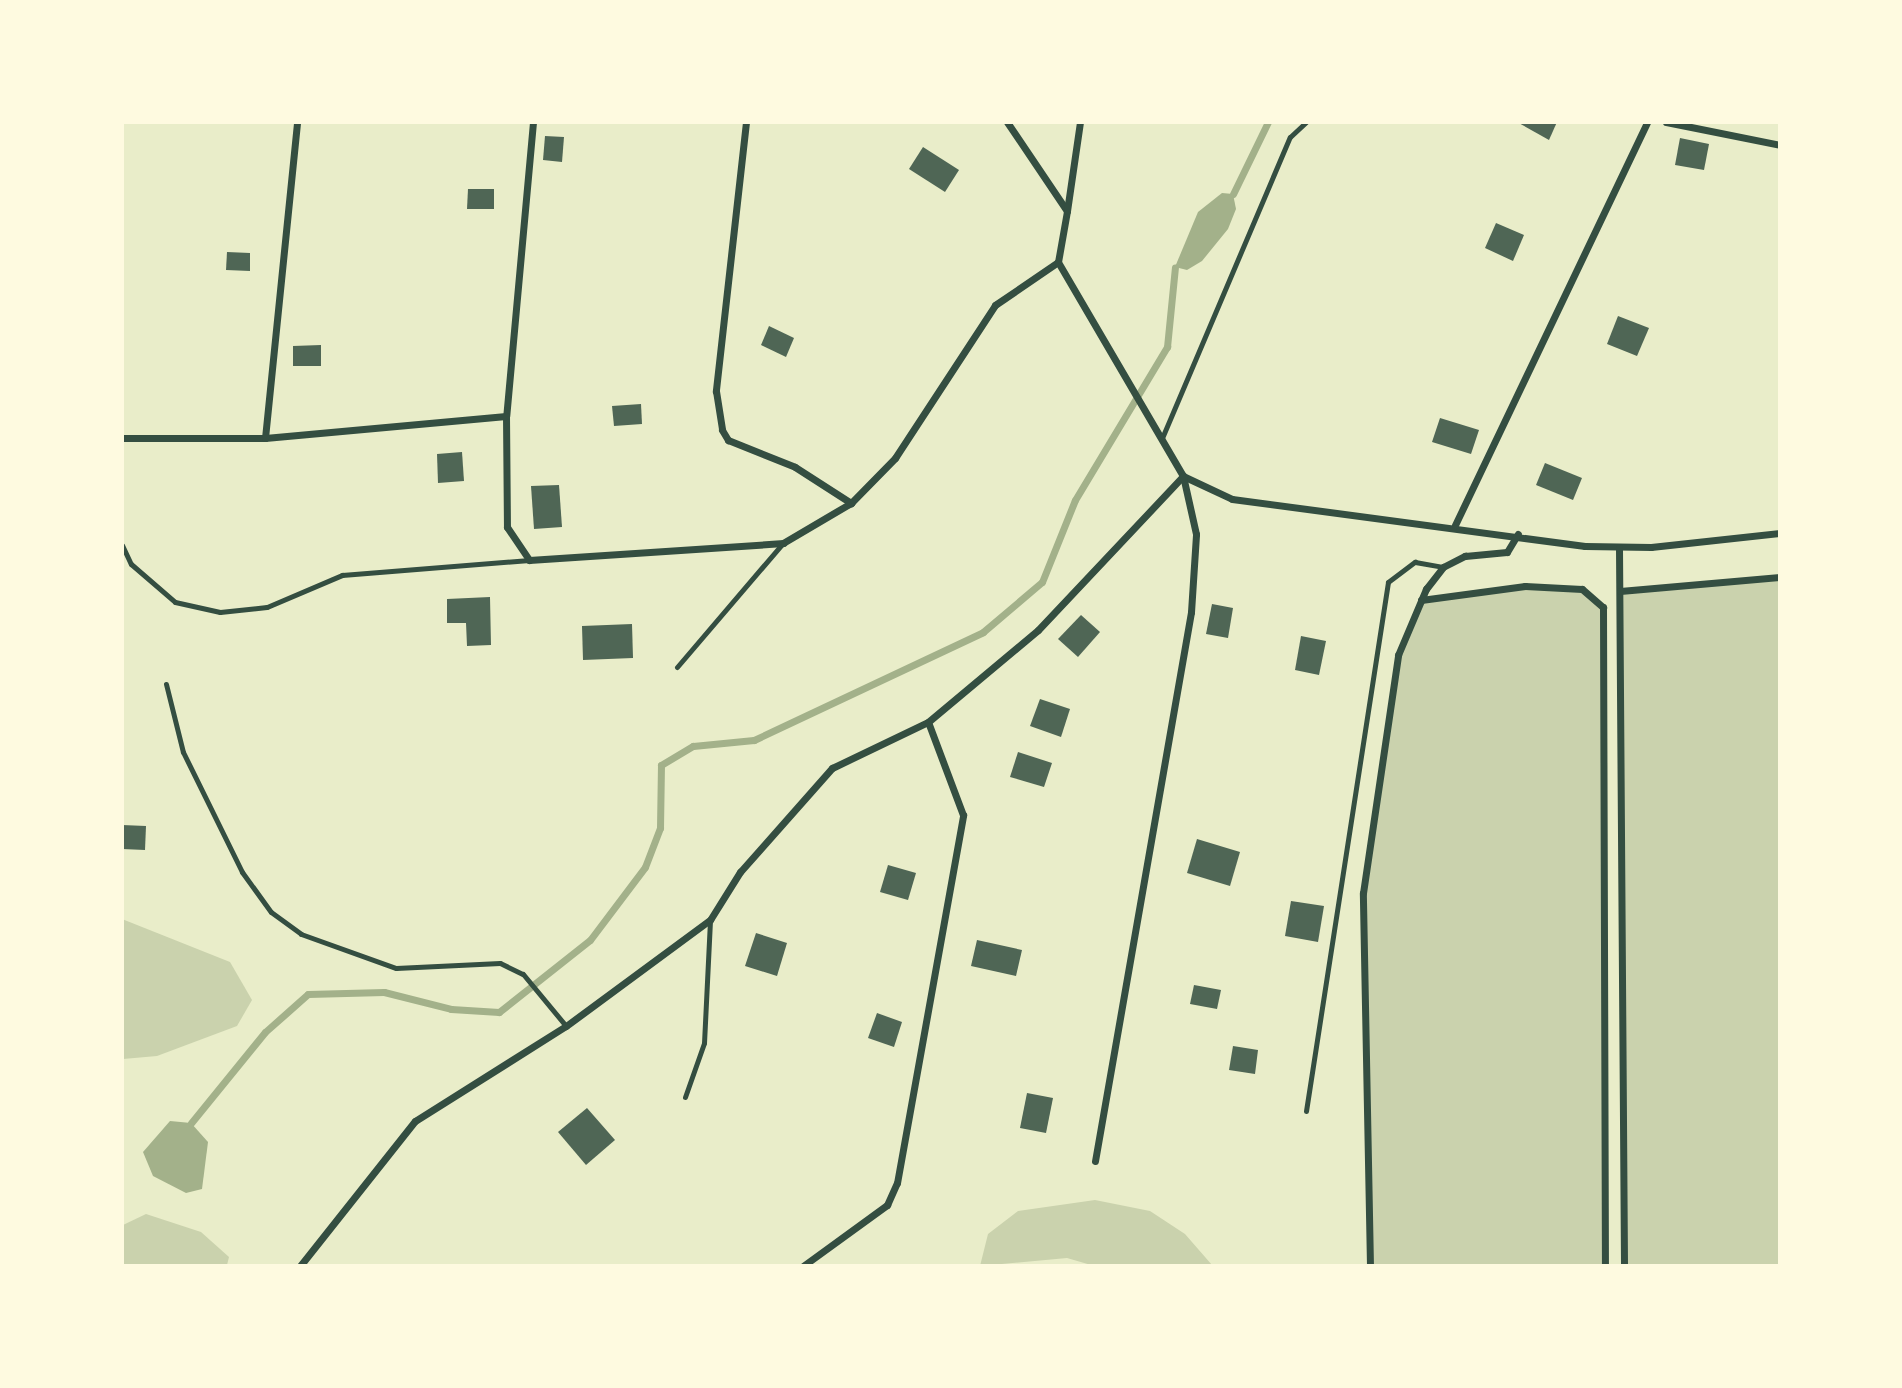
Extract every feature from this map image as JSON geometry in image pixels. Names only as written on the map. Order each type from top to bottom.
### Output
[{"type":"street","points":[[265,438],[297,122]]},
{"type":"street","points":[[533,122],[506,416],[507,527],[529,560],[783,543],[851,503],[895,458],[995,305],[1058,262]]},
{"type":"street","points":[[746,122],[716,391],[722,430],[728,440],[794,467],[851,503]]},
{"type":"street","points":[[1007,122],[1067,211]]},
{"type":"street","points":[[1080,122],[1058,262],[1183,476],[1196,534],[1191,612],[1095,1161]]},
{"type":"street","points":[[1455,525],[1647,122]]},
{"type":"street","points":[[1666,122],[1780,145]]},
{"type":"street","points":[[122,438],[265,438],[506,416]]},
{"type":"street","points":[[1183,476],[1232,499],[1455,525],[1619,548],[1780,533]]},
{"type":"street","points":[[300,1265],[415,1121],[566,1026],[710,920],[740,872],[832,768],[928,722],[1038,630],[1183,476]]},
{"type":"street","points":[[1370,1265],[1363,893],[1398,654],[1421,600],[1443,567],[1465,556],[1507,552],[1518,534]]},
{"type":"street","points":[[1619,548],[1624,1265]]},
{"type":"street","points":[[1619,591],[1780,577]]},
{"type":"street","points":[[1421,600],[1525,586],[1582,589],[1603,607],[1605,1265]]},
{"type":"street","points":[[803,1265],[887,1205],[897,1183],[963,815],[928,722]]},
{"type":"lane","points":[[1162,438],[1290,137],[1306,122]]},
{"type":"lane","points":[[677,667],[783,543]]},
{"type":"lane","points":[[122,545],[131,564],[175,601],[220,612],[267,607],[342,575],[529,560]]},
{"type":"lane","points":[[1306,1111],[1388,582],[1415,562],[1443,567]]},
{"type":"lane","points":[[166,684],[183,752],[242,872],[271,912],[301,934],[396,968],[500,963],[523,974],[566,1026]]},
{"type":"lane","points":[[685,1097],[704,1042],[710,920]]},
{"type":"shaded area","points":[[1222,193],[1233,194],[1236,209],[1228,229],[1202,261],[1187,270],[1175,267],[1198,212]]},
{"type":"shaded area","points":[[1779,577],[1779,1265],[1624,1265],[1620,591]]},
{"type":"shaded area","points":[[1525,586],[1582,589],[1603,607],[1605,1265],[1370,1266],[1363,893],[1398,655],[1421,600]]},
{"type":"shaded area","points":[[122,919],[230,962],[252,1000],[237,1026],[157,1056],[123,1059]]},
{"type":"shaded area","points":[[170,1121],[191,1123],[208,1142],[202,1189],[186,1193],[153,1176],[143,1152]]},
{"type":"shaded area","points":[[1095,1200],[1150,1211],[1185,1234],[1212,1265],[1091,1265],[1067,1258],[980,1266],[988,1234],[1018,1211]]},
{"type":"shaded area","points":[[146,1214],[201,1232],[229,1257],[227,1265],[123,1265],[123,1225]]},
{"type":"building","points":[[1517,122],[1557,122],[1549,140]]},
{"type":"building","points":[[545,136],[564,137],[562,162],[543,160]]},
{"type":"building","points":[[1680,138],[1709,144],[1704,170],[1675,165]]},
{"type":"building","points":[[923,147],[959,170],[945,192],[909,169]]},
{"type":"building","points":[[468,189],[494,189],[494,209],[467,209]]},
{"type":"building","points":[[1496,223],[1524,235],[1513,261],[1485,248]]},
{"type":"building","points":[[227,252],[250,253],[250,271],[226,270]]},
{"type":"building","points":[[1618,316],[1649,328],[1637,356],[1607,344]]},
{"type":"building","points":[[769,326],[794,338],[786,357],[761,345]]},
{"type":"building","points":[[321,345],[321,366],[293,366],[293,346]]},
{"type":"building","points":[[641,404],[642,424],[614,426],[612,406]]},
{"type":"building","points":[[1440,418],[1479,430],[1471,454],[1432,442]]},
{"type":"building","points":[[462,452],[464,481],[438,483],[437,454]]},
{"type":"building","points":[[1545,463],[1582,478],[1573,500],[1536,485]]},
{"type":"building","points":[[559,485],[562,527],[534,529],[531,486]]},
{"type":"building","points":[[490,597],[491,645],[467,646],[466,623],[447,623],[447,599]]},
{"type":"building","points":[[1212,604],[1233,608],[1228,638],[1206,634]]},
{"type":"building","points":[[1081,615],[1100,632],[1078,657],[1058,639]]},
{"type":"building","points":[[632,624],[633,658],[583,660],[582,626]]},
{"type":"building","points":[[1301,636],[1326,641],[1319,675],[1295,670]]},
{"type":"building","points":[[1040,699],[1070,709],[1061,737],[1030,726]]},
{"type":"building","points":[[1018,752],[1052,763],[1044,787],[1010,777]]},
{"type":"building","points":[[122,825],[146,826],[145,850],[122,849]]},
{"type":"building","points":[[1197,839],[1240,852],[1230,886],[1187,873]]},
{"type":"building","points":[[888,865],[916,873],[908,900],[880,892]]},
{"type":"building","points":[[1291,901],[1324,906],[1318,942],[1285,936]]},
{"type":"building","points":[[756,933],[787,943],[777,976],[745,966]]},
{"type":"building","points":[[977,940],[1022,950],[1016,976],[971,966]]},
{"type":"building","points":[[1194,985],[1221,990],[1217,1009],[1190,1004]]},
{"type":"building","points":[[877,1013],[902,1022],[894,1047],[868,1038]]},
{"type":"building","points":[[1233,1046],[1258,1050],[1255,1074],[1229,1070]]},
{"type":"building","points":[[1027,1093],[1053,1098],[1046,1133],[1020,1128]]},
{"type":"building","points":[[587,1108],[615,1140],[586,1165],[558,1132]]},
{"type":"waterway","points":[[1233,194],[1268,122]]},
{"type":"waterway","points":[[191,1123],[265,1032],[308,994],[384,992],[451,1009],[499,1012],[590,940],[645,867],[660,828],[661,765],[693,746],[754,740],[983,632],[1042,582],[1075,500],[1167,347],[1175,267]]}]
